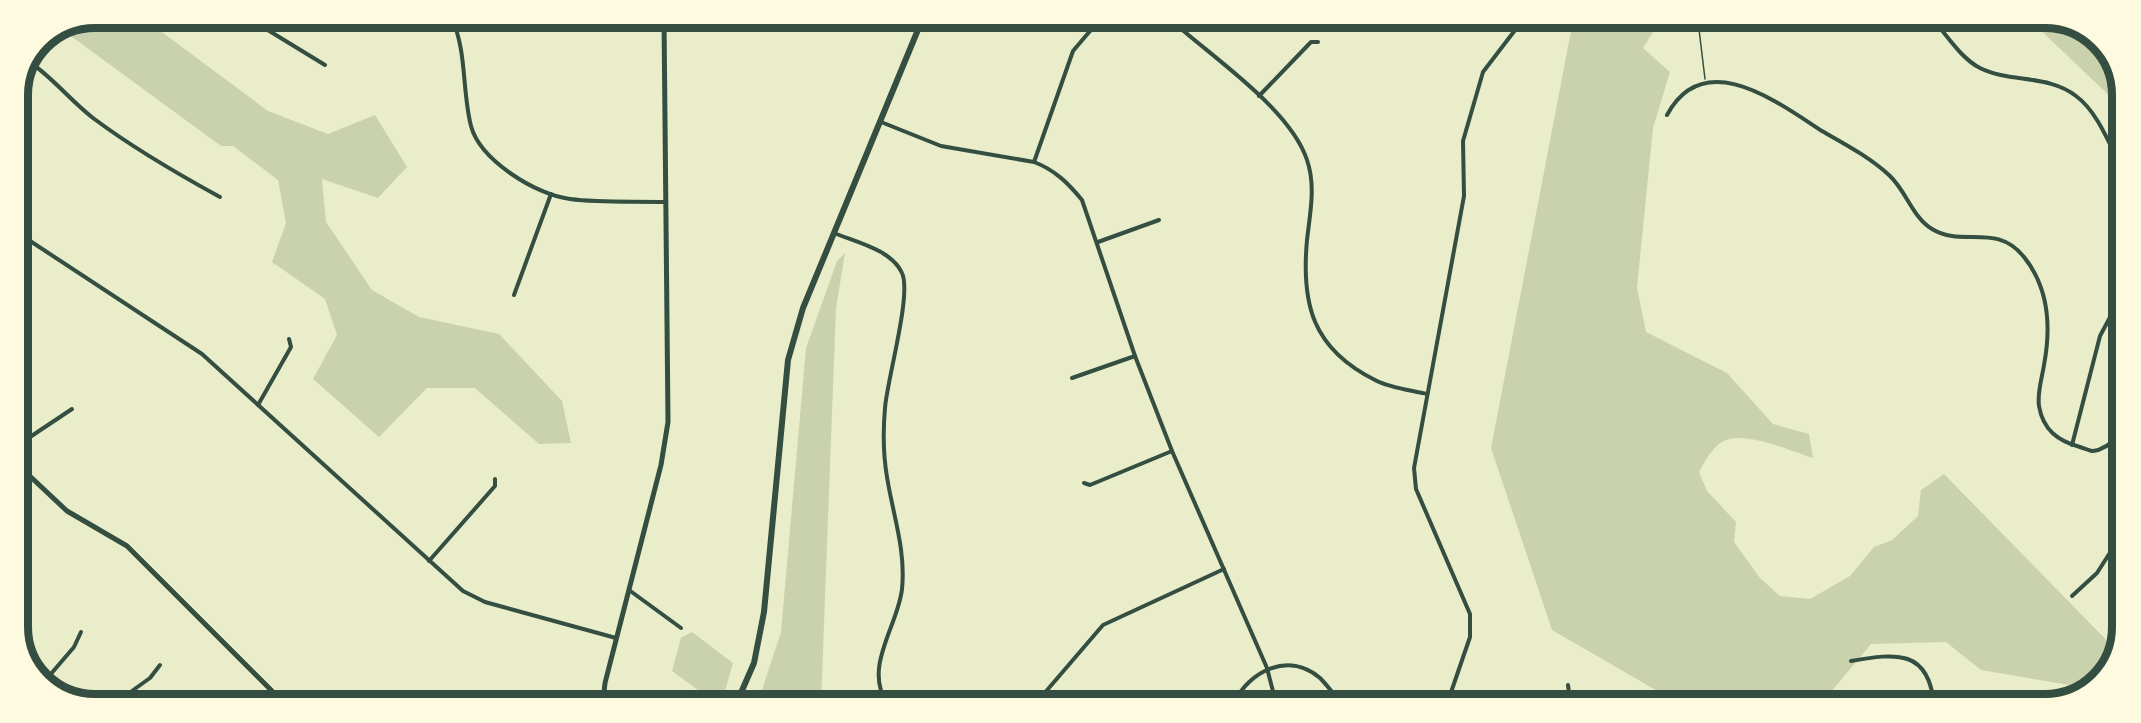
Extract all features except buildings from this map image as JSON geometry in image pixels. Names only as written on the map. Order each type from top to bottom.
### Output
[{"type":"main road","points":[[740,694],[754,663],[764,612],[788,360],[803,308],[919,28]]},
{"type":"street","points":[[264,28],[325,65]]},
{"type":"street","points":[[454,28],[464,67],[466,104],[476,139],[500,166],[551,194],[569,199],[665,202]]},
{"type":"street","points":[[604,694],[661,465],[668,422],[664,28]]},
{"type":"street","points":[[1034,162],[1073,51],[1090,31],[1096,28]]},
{"type":"street","points":[[1180,28],[1281,116],[1298,139],[1307,160],[1313,184],[1305,291],[1318,329],[1348,364],[1376,381],[1427,394]]},
{"type":"street","points":[[1450,694],[1470,637],[1470,614],[1416,489],[1414,468],[1464,196],[1462,164],[1466,130],[1483,72],[1517,28]]},
{"type":"street","points":[[1940,28],[1966,57],[1980,68],[2056,84],[2077,96],[2092,113],[2112,150]]},
{"type":"street","points":[[1259,96],[1311,42],[1318,42]]},
{"type":"street","points":[[36,66],[48,74],[65,94],[94,118],[177,174],[220,197]]},
{"type":"street","points":[[1667,115],[1681,95],[1705,83],[1744,86],[1769,97],[1888,174],[1932,229],[1949,236],[1988,236],[2011,243],[2036,275],[2049,322],[2039,396],[2045,426],[2056,439],[2094,451],[2112,442]]},
{"type":"street","points":[[881,122],[941,147],[1034,162],[1047,167],[1067,182],[1082,200],[1135,356],[1172,451],[1268,668],[1274,694]]},
{"type":"street","points":[[514,295],[551,194]]},
{"type":"street","points":[[1098,242],[1159,220]]},
{"type":"street","points":[[833,232],[894,259],[904,276],[903,297],[885,406],[883,437],[886,475],[904,559],[902,592],[882,655],[879,675],[882,694]]},
{"type":"street","points":[[28,240],[202,354],[463,591],[485,602],[616,638]]},
{"type":"street","points":[[2072,445],[2100,336],[2112,314]]},
{"type":"street","points":[[258,405],[291,347],[290,339]]},
{"type":"street","points":[[1072,378],[1135,356]]},
{"type":"street","points":[[29,439],[72,409]]},
{"type":"street","points":[[1084,483],[1090,485],[1172,451]]},
{"type":"street","points":[[29,475],[67,511],[127,546],[275,694]]},
{"type":"street","points":[[429,561],[495,486],[495,479]]},
{"type":"street","points":[[2072,596],[2097,573],[2112,550]]},
{"type":"street","points":[[1044,694],[1103,625],[1224,569]]},
{"type":"street","points":[[628,590],[681,628]]},
{"type":"street","points":[[49,676],[74,647],[81,632]]},
{"type":"street","points":[[1851,662],[1886,655],[1913,661],[1932,682],[1933,694]]},
{"type":"street","points":[[128,694],[150,678],[160,665]]},
{"type":"street","points":[[1240,694],[1249,681],[1268,668],[1293,665],[1318,677],[1333,694]]},
{"type":"street","points":[[1568,685],[1568,694]]},
{"type":"path","points":[[1699,28],[1705,83]]},
{"type":"green space","points":[[95,28],[156,28],[268,111],[328,134],[375,115],[407,167],[378,198],[322,179],[326,222],[372,290],[419,317],[499,334],[562,401],[571,443],[539,444],[475,388],[427,388],[379,437],[313,379],[337,335],[325,299],[272,262],[286,223],[278,180],[233,146],[221,146],[69,35]]},
{"type":"green space","points":[[1572,28],[1656,28],[1643,48],[1670,72],[1653,128],[1637,288],[1646,332],[1727,373],[1773,424],[1809,434],[1813,458],[1770,443],[1735,438],[1721,442],[1699,472],[1707,491],[1736,522],[1734,542],[1760,578],[1780,596],[1810,599],[1850,576],[1874,547],[1892,540],[1918,516],[1921,490],[1944,474],[2110,644],[2109,649],[2099,668],[2078,686],[1981,670],[1946,642],[1871,644],[1829,694],[1663,694],[1552,630],[1491,448]]},
{"type":"green space","points":[[2038,28],[2067,32],[2093,48],[2104,62],[2111,82],[2112,98]]},
{"type":"green space","points":[[845,253],[836,308],[821,694],[761,694],[781,632],[806,348],[837,261]]},
{"type":"green space","points":[[692,632],[733,663],[724,694],[703,694],[672,671],[681,638]]}]
